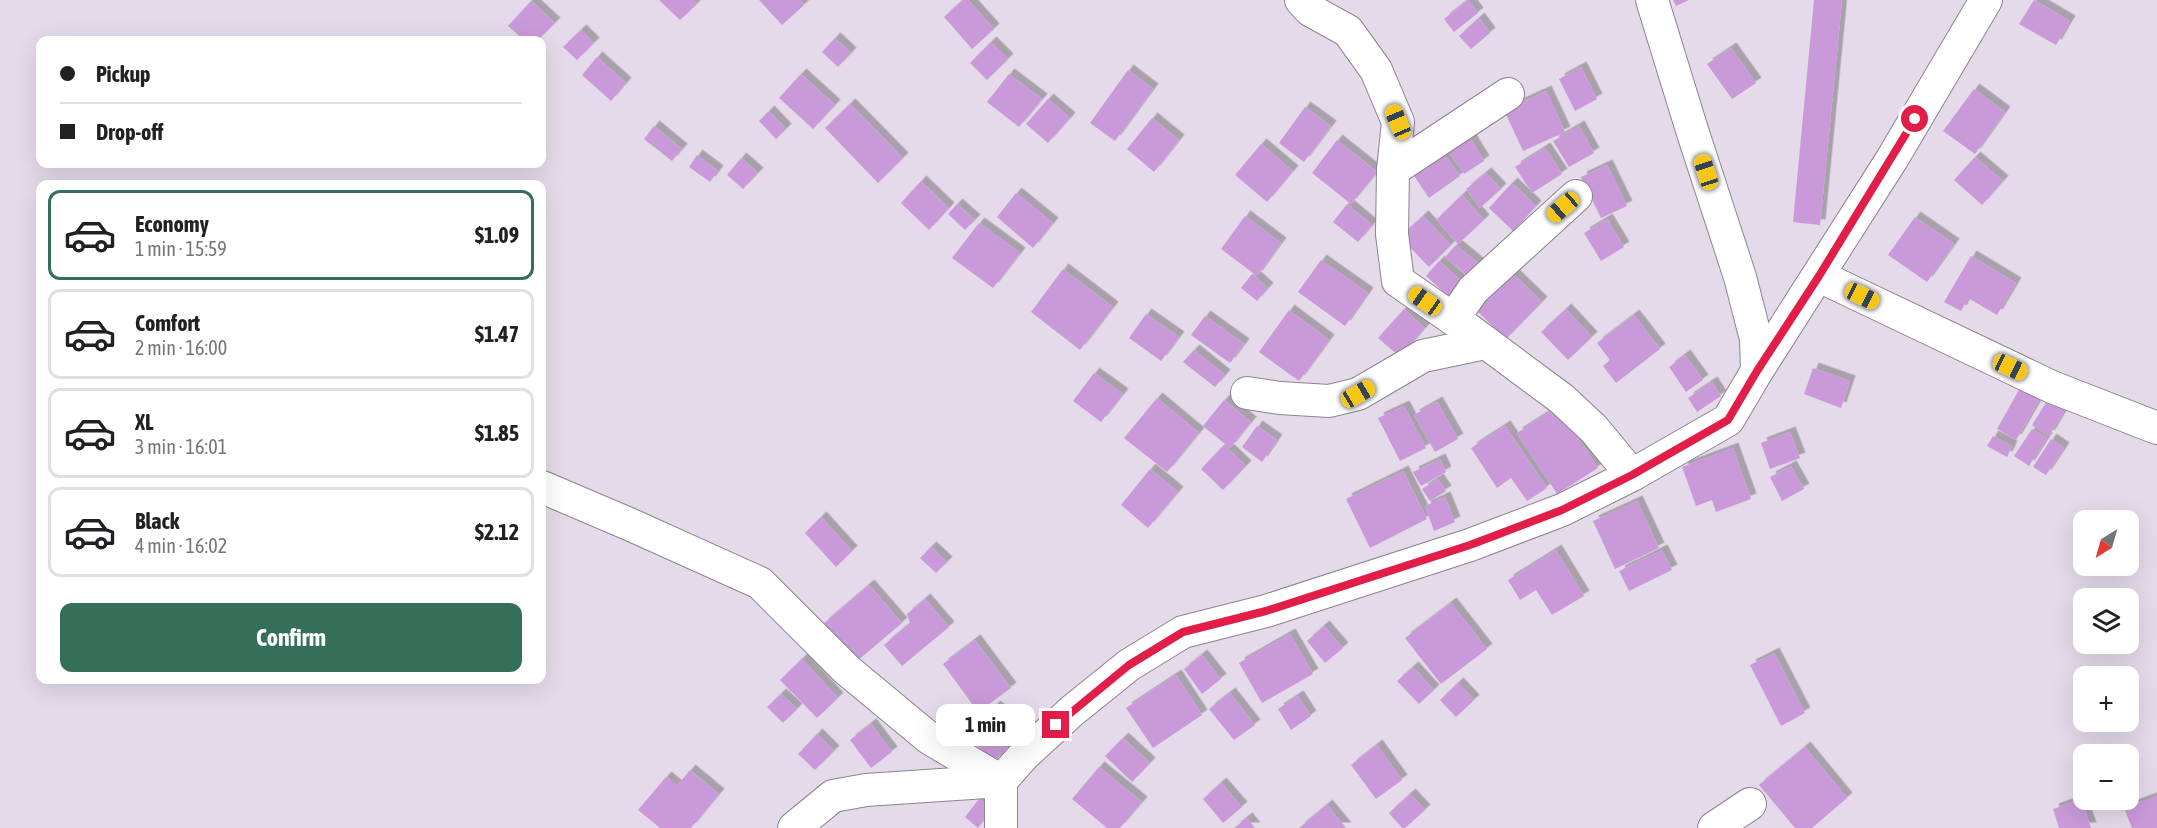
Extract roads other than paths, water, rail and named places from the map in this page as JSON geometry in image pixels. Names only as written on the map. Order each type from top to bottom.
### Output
[{"type":"street","points":[[1301,0],[1310,10],[1348,31],[1376,70],[1398,122],[1393,170],[1392,234],[1398,281],[1562,399],[1594,429],[1632,475]]},
{"type":"street","points":[[1652,0],[1740,277],[1756,339],[1757,371]]},
{"type":"street","points":[[1001,828],[1001,782],[1024,755],[1072,711],[1129,665],[1183,632],[1266,611],[1470,545],[1562,510],[1632,475],[1728,420],[1892,159],[1986,0]]},
{"type":"street","points":[[1393,170],[1508,94]]},
{"type":"street","points":[[1453,320],[1473,290],[1576,196]]},
{"type":"street","points":[[1819,276],[2052,387],[2157,428]]},
{"type":"street","points":[[1247,393],[1329,401],[1358,394],[1423,356],[1485,343]]},
{"type":"street","points":[[546,490],[760,583],[847,670],[928,738],[1001,782]]},
{"type":"street","points":[[794,828],[833,796],[866,790],[1001,782]]},
{"type":"street","points":[[1714,828],[1750,804]]}]
